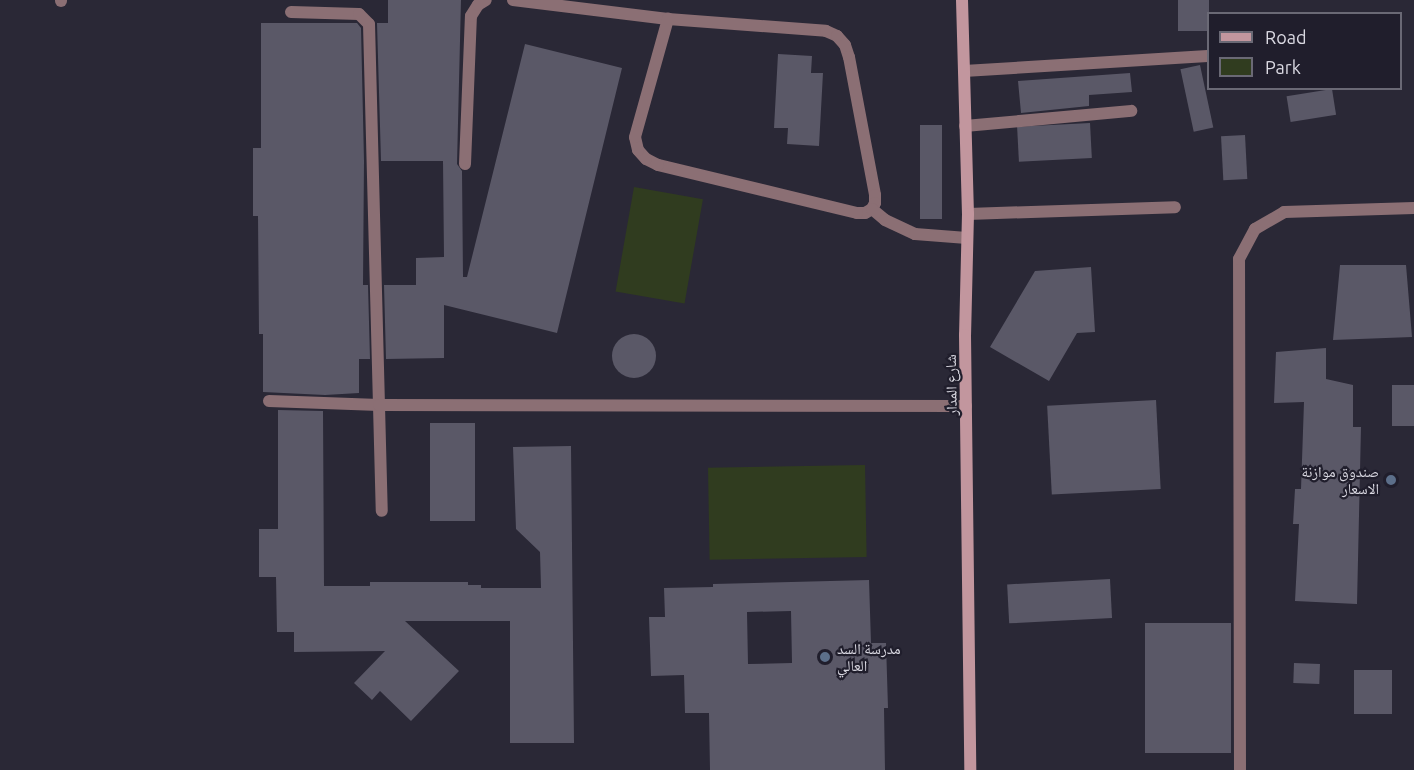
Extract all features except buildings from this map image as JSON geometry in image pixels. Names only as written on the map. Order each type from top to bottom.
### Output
[{"type":"main road","name":"شارع المدار","points":[[962,0],[968,214],[966,406],[970,770]]},
{"type":"street","points":[[465,164],[471,16],[478,4],[486,0]]},
{"type":"street","points":[[513,0],[668,19],[826,31],[837,36],[845,45],[849,57],[875,195],[872,209],[865,213],[857,213],[658,165],[646,159],[638,150],[635,137],[668,19]]},
{"type":"street","points":[[291,12],[359,14],[369,24],[382,511]]},
{"type":"street","points":[[964,71],[1207,56]]},
{"type":"street","points":[[965,126],[1131,111]]},
{"type":"street","points":[[968,214],[1175,207]]},
{"type":"street","points":[[1240,770],[1239,259],[1255,230],[1284,212],[1414,208]]},
{"type":"street","points":[[872,209],[892,224],[915,234],[967,238]]},
{"type":"street","points":[[268,401],[379,405],[966,406]]},
{"type":"green space","points":[[634,187],[703,199],[685,304],[616,291]]},
{"type":"green space","points":[[865,465],[867,557],[710,560],[708,468]]},
{"type":"place","name":"صندوق موازنة الاسعار","points":[[1391,480]]},
{"type":"place","name":"مدرسة السد العالي","points":[[825,657]]}]
